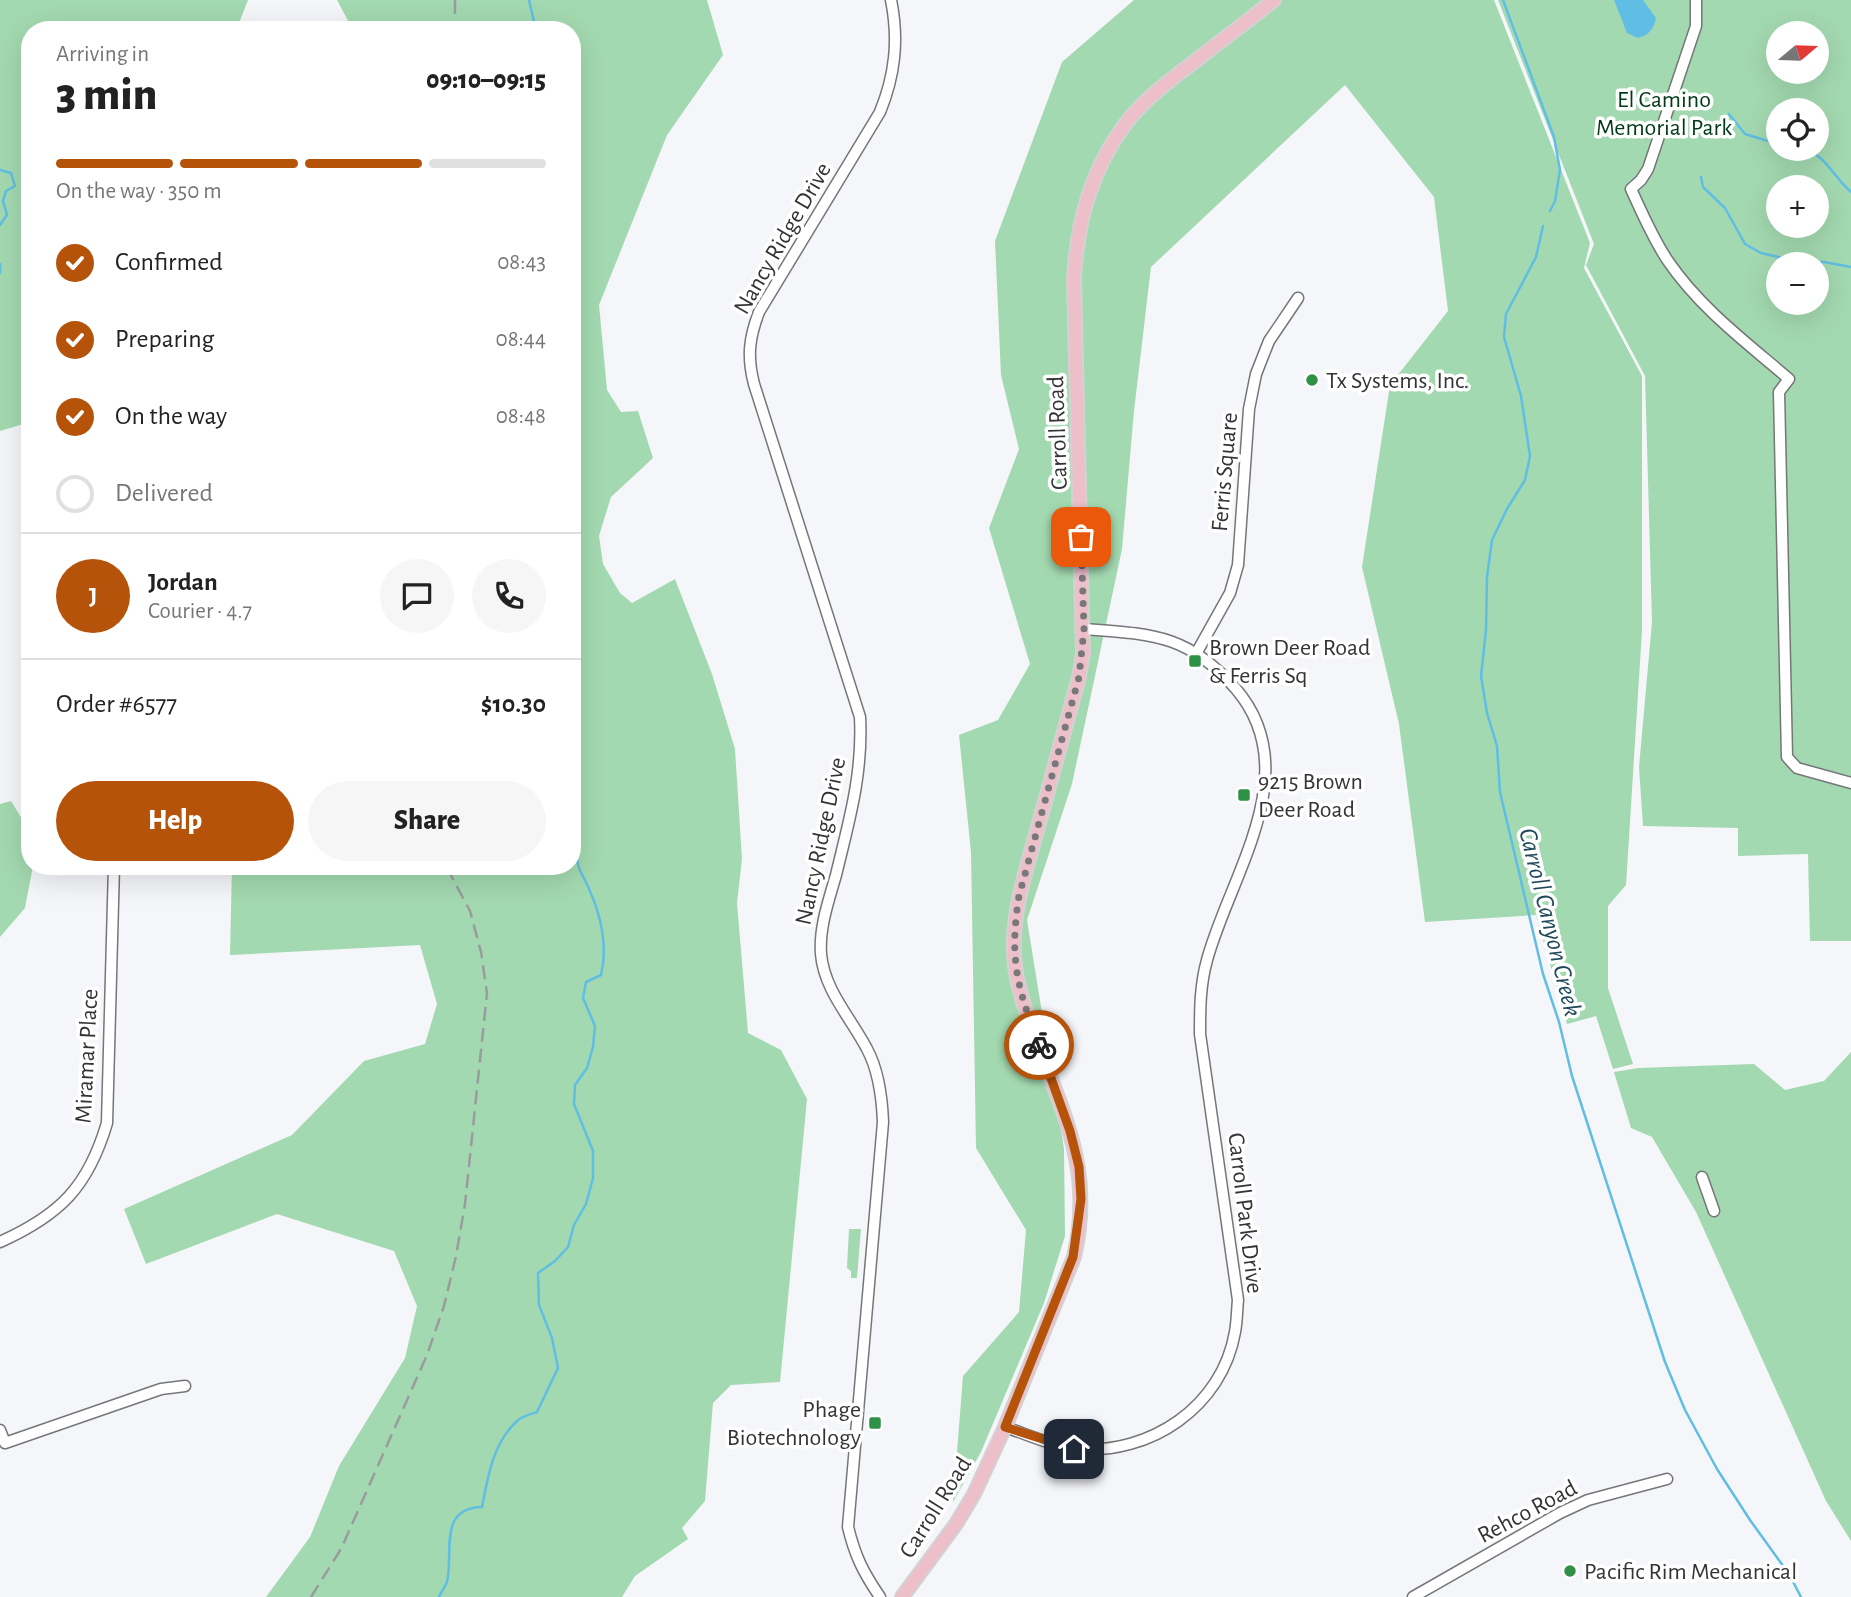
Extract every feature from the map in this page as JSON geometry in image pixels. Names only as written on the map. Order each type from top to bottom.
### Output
[{"type":"main road","name":"Carroll Road","points":[[902,1597],[956,1524],[974,1494],[1005,1427],[1073,1257],[1077,1240],[1081,1199],[1079,1167],[1070,1131],[1022,1000],[1013,952],[1019,896],[1079,677],[1084,629],[1074,279],[1076,242],[1086,197],[1104,158],[1126,122],[1164,85],[1274,0]]},
{"type":"street","name":"Nancy Ridge Drive","points":[[880,1597],[862,1571],[848,1527],[883,1100],[869,1051],[830,987],[821,954],[823,924],[860,772],[860,717],[754,384],[748,354],[759,312],[844,173],[885,99],[895,56],[896,23],[891,0]]},
{"type":"street","points":[[1696,0],[1696,26],[1648,169],[1630,189],[1659,248],[1686,285],[1716,317],[1789,379],[1779,392],[1787,757],[1797,768],[1851,783]]},
{"type":"street","name":"Ferris Square","points":[[1197,652],[1230,593],[1238,565],[1249,409],[1256,374],[1269,341],[1298,298]]},
{"type":"street","name":"Carroll Park Drive","points":[[1005,1427],[1074,1449],[1116,1449],[1157,1435],[1171,1427],[1210,1391],[1226,1361],[1235,1333],[1238,1300],[1200,1034],[1200,998],[1207,960],[1260,814],[1266,763],[1258,726],[1243,697],[1217,668],[1197,652],[1177,642],[1142,633],[1084,629]]},
{"type":"street","name":"Miramar Place","points":[[0,1242],[47,1217],[76,1190],[100,1148],[107,1123],[114,875]]},
{"type":"street","points":[[1702,1177],[1714,1211]]},
{"type":"street","points":[[0,1430],[5,1443],[161,1389],[185,1387]]},
{"type":"street","name":"Rehco Road","points":[[1413,1597],[1560,1513],[1588,1500],[1667,1479]]},
{"type":"green space","points":[[0,0],[248,0],[240,21],[21,21],[21,425],[0,431]]},
{"type":"green space","points":[[337,0],[707,0],[723,55],[667,135],[599,305],[607,390],[621,412],[638,411],[653,458],[611,497],[599,536],[603,564],[620,593],[632,603],[675,579],[712,674],[735,749],[742,859],[737,903],[748,1033],[781,1050],[807,1099],[780,1382],[731,1385],[713,1403],[705,1501],[682,1528],[688,1539],[635,1576],[622,1597],[266,1597],[310,1537],[339,1466],[405,1358],[417,1306],[394,1251],[277,1214],[146,1264],[124,1209],[292,1135],[364,1061],[425,1044],[437,1004],[420,945],[230,955],[232,875],[581,875],[581,21],[348,21]]},
{"type":"green space","points":[[1134,0],[1494,0],[1590,243],[1584,268],[1642,376],[1642,631],[1626,885],[1608,906],[1608,988],[1633,1064],[1613,1069],[1596,1016],[1567,1024],[1536,915],[1425,922],[1399,724],[1362,567],[1390,385],[1448,311],[1434,197],[1345,85],[1151,267],[1134,411],[1122,549],[1072,784],[1027,920],[1064,1149],[1065,1236],[1044,1303],[981,1452],[953,1502],[963,1376],[1019,1312],[1026,1230],[976,1148],[971,852],[959,735],[998,720],[1030,664],[989,528],[1019,449],[1001,375],[995,241],[1062,62]]},
{"type":"green space","name":"El Camino Memorial Park","points":[[1498,0],[1851,0],[1851,941],[1810,941],[1808,854],[1738,856],[1738,828],[1643,826],[1639,767],[1652,622],[1645,376],[1586,265],[1594,244]]},
{"type":"green space","points":[[11,801],[21,817],[21,875],[31,875],[25,908],[0,937],[0,804]]},
{"type":"green space","points":[[1851,1052],[1851,1541],[1826,1501],[1696,1212],[1652,1137],[1631,1128],[1614,1072],[1638,1068],[1754,1064],[1785,1090],[1824,1081]]},
{"type":"green space","points":[[849,1229],[861,1229],[857,1278],[851,1278],[851,1271],[847,1268]]},
{"type":"water","points":[[1614,0],[1643,0],[1656,18],[1650,31],[1638,38],[1627,33]]},
{"type":"waterway","points":[[529,0],[534,21]]},
{"type":"waterway","name":"Carroll Canyon Creek","points":[[1503,0],[1554,137],[1560,170],[1555,201],[1550,211]]},
{"type":"waterway","points":[[1729,114],[1745,134],[1766,140]]},
{"type":"waterway","points":[[1824,161],[1851,192]]},
{"type":"waterway","points":[[0,170],[11,173],[15,186],[6,191],[3,201],[7,215],[0,225]]},
{"type":"waterway","points":[[1701,177],[1703,187],[1725,208],[1745,244],[1761,253],[1800,262],[1824,262],[1851,267]]},
{"type":"waterway","name":"Carroll Canyon Creek","points":[[1543,226],[1536,257],[1506,314],[1504,337],[1521,396],[1530,456],[1525,480],[1492,540],[1487,577],[1486,630],[1481,676],[1487,713],[1497,746],[1500,792],[1543,974],[1559,1022],[1572,1076],[1665,1362],[1685,1410],[1717,1469],[1789,1574],[1801,1597]]},
{"type":"waterway","points":[[0,264],[0,273]]},
{"type":"waterway","points":[[439,1597],[447,1582],[453,1524],[459,1515],[468,1509],[482,1507],[493,1461],[502,1439],[519,1419],[537,1412],[558,1368],[552,1338],[539,1305],[538,1273],[568,1247],[574,1225],[586,1204],[593,1178],[593,1151],[574,1104],[575,1085],[587,1068],[593,1047],[595,1026],[583,998],[586,982],[601,975],[604,953],[597,909],[581,872]]},
{"type":"railway","points":[[455,0],[455,21]]},
{"type":"railway","points":[[311,1597],[341,1549],[427,1355],[444,1306],[456,1256],[465,1204],[487,993],[481,952],[470,911],[451,875]]},
{"type":"way so far","points":[[1039,1045],[1022,1000],[1015,969],[1015,918],[1083,654],[1081,537]]},
{"type":"place","name":"Tx Systems, Inc.","points":[[1312,380]]},
{"type":"place","name":"Brown Deer Road & Ferris Sq","points":[[1195,661]]},
{"type":"place","name":"9215 Brown Deer Road","points":[[1244,795]]},
{"type":"place","name":"Phage Biotechnology","points":[[875,1423]]},
{"type":"place","name":"Pacific Rim Mechanical","points":[[1570,1571]]},
{"type":"route","points":[[1039,1045],[1070,1131],[1079,1167],[1081,1199],[1073,1257],[1005,1427],[1074,1449]]}]
